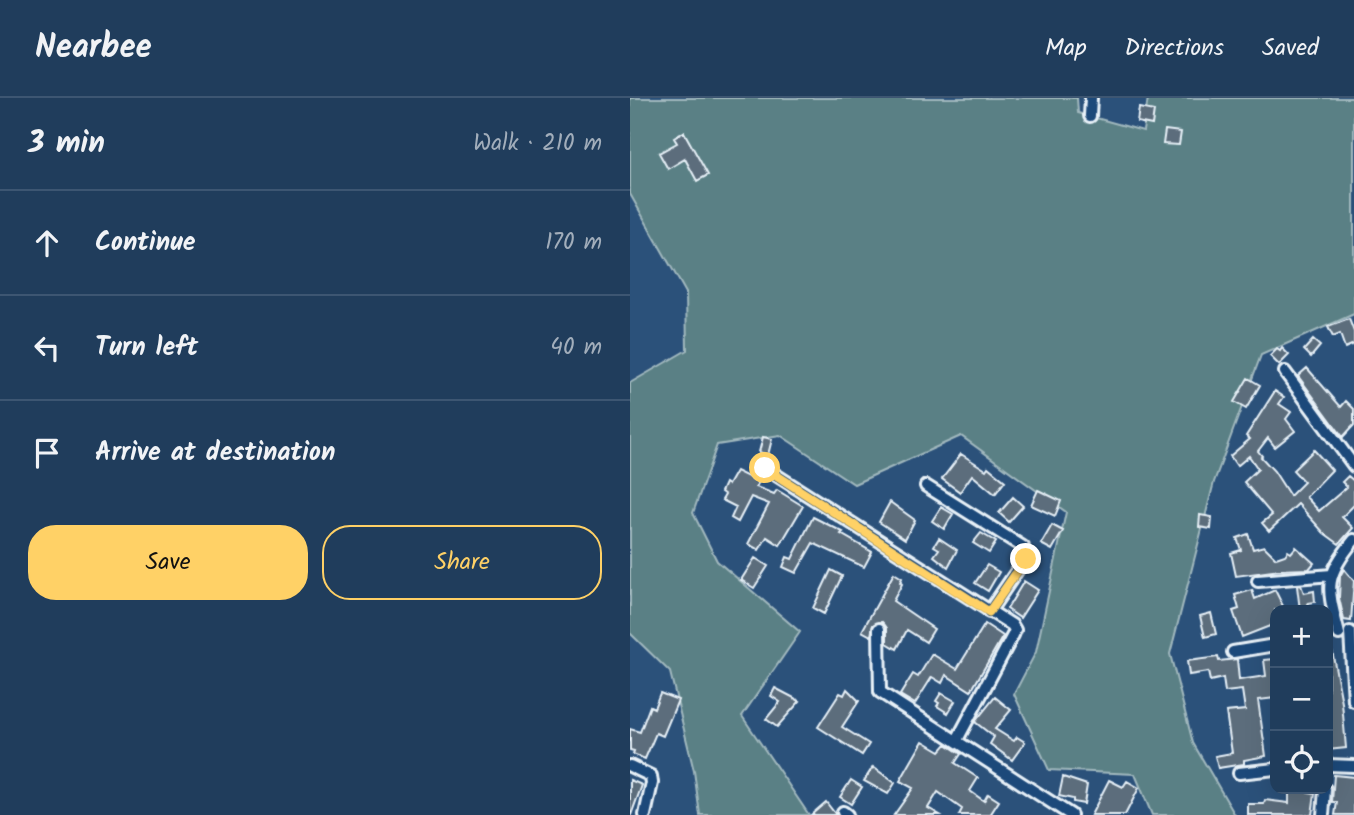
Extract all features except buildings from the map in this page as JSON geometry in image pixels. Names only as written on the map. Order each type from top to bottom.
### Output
[{"type":"street","points":[[1090,116],[1091,98]]},
{"type":"street","points":[[1284,372],[1354,466]]},
{"type":"street","points":[[765,468],[1012,625],[1013,635],[957,740]]},
{"type":"street","points":[[926,486],[1023,547],[1026,559],[989,612]]},
{"type":"street","points":[[1354,540],[1342,554],[1332,575],[1329,595],[1343,634],[1354,701]]},
{"type":"street","points":[[1258,581],[1332,575]]},
{"type":"street","points":[[879,629],[880,692],[1071,815]]},
{"type":"street","points":[[1233,652],[1270,646]]},
{"type":"street","points":[[1333,765],[1354,766]]},
{"type":"street","points":[[630,766],[651,776],[645,815]]},
{"type":"street","points":[[1239,773],[1270,770]]},
{"type":"street","points":[[1323,815],[1325,794]]},
{"type":"green space","points":[[630,98],[1077,98],[1078,113],[1143,131],[1148,98],[1354,98],[1354,314],[1261,355],[1214,482],[1170,654],[1193,743],[1235,815],[1152,815],[1135,774],[1049,770],[1014,694],[1036,652],[1066,512],[961,436],[854,484],[780,435],[717,445],[693,513],[717,561],[800,632],[742,716],[809,815],[700,815],[694,771],[670,672],[630,633],[630,383],[687,350],[686,293],[630,194]]},
{"type":"route","points":[[765,468],[989,612],[1026,559]]}]
